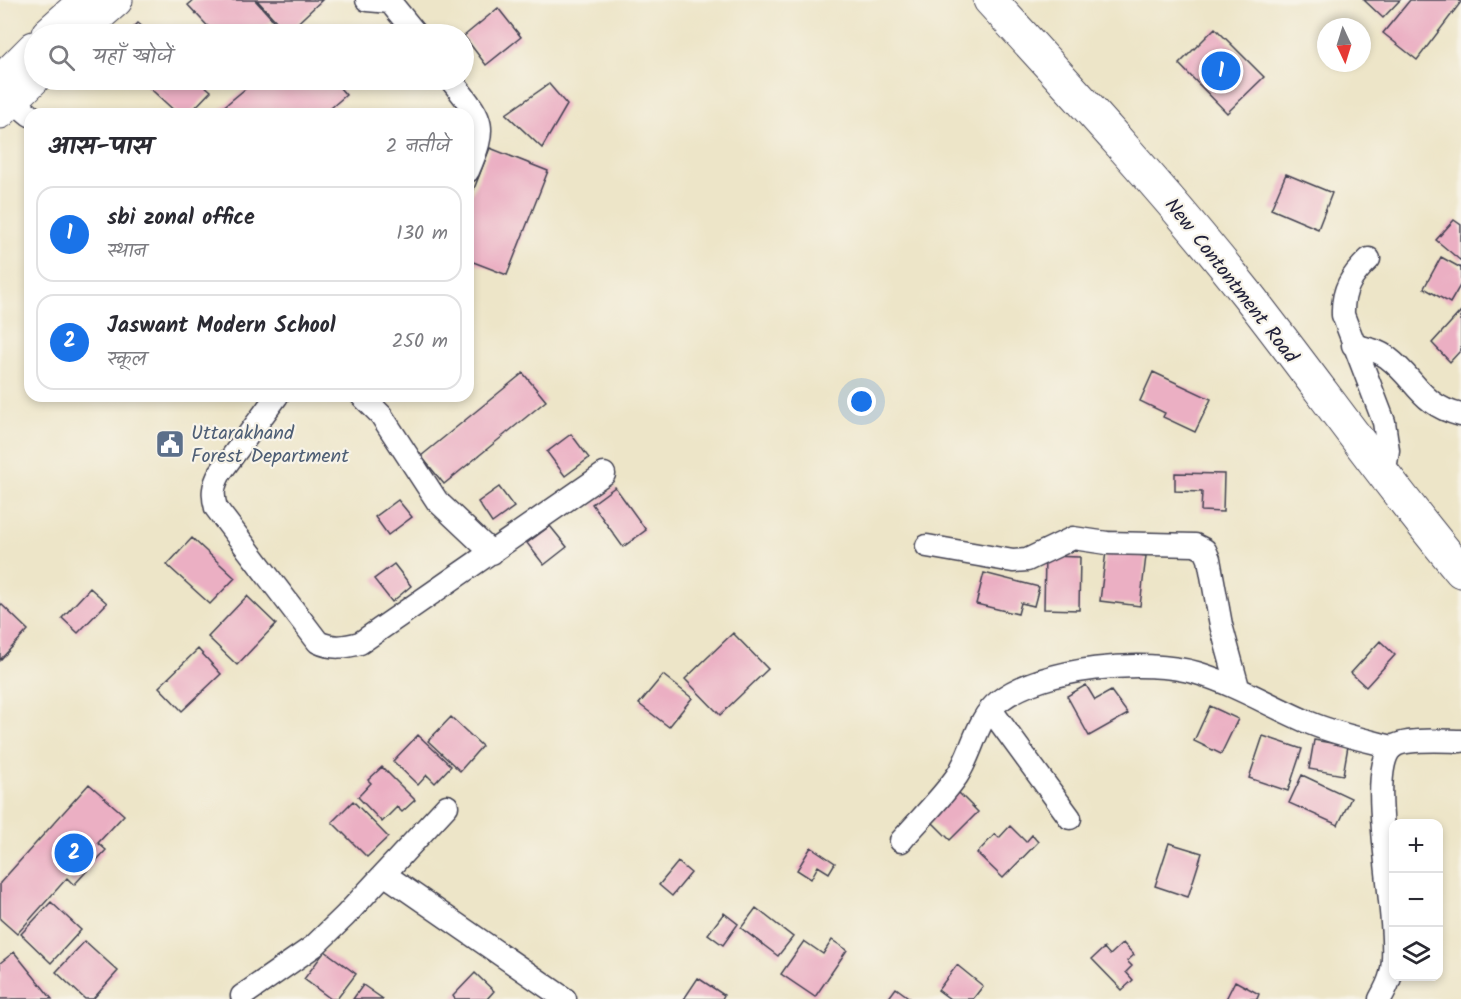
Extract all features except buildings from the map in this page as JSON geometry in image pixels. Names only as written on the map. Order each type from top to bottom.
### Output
[{"type":"street","points":[[59,24],[86,0]]},
{"type":"street","points":[[88,24],[116,0]]},
{"type":"street","points":[[367,0],[390,2],[408,24]]},
{"type":"street","name":"New Contontment Road","points":[[990,0],[1106,126],[1178,210],[1247,295],[1384,477],[1455,564]]},
{"type":"street","points":[[15,97],[24,74]]},
{"type":"street","points":[[459,90],[473,108]]},
{"type":"street","points":[[474,110],[479,116],[481,138],[474,156]]},
{"type":"street","points":[[1369,258],[1346,285],[1342,298],[1343,315],[1384,422],[1388,450],[1384,477]]},
{"type":"street","points":[[1353,345],[1390,359],[1428,401],[1445,411],[1461,416]]},
{"type":"street","points":[[272,402],[220,472],[213,486],[213,497],[216,508],[318,642],[326,646],[344,647],[360,644],[604,474]]},
{"type":"street","points":[[367,402],[386,423],[437,501],[492,553]]},
{"type":"street","points":[[927,546],[1013,561],[1027,560],[1073,538],[1107,543],[1195,545],[1204,550],[1209,559],[1221,625],[1238,687]]},
{"type":"street","points":[[901,841],[957,777],[978,728],[999,701],[1020,688],[1063,673],[1084,669],[1170,669],[1195,672],[1238,687],[1310,723],[1355,738],[1393,747],[1406,743],[1461,741]]},
{"type":"street","points":[[991,710],[1070,818]]},
{"type":"street","points":[[1380,999],[1391,973],[1393,914],[1380,794],[1385,758],[1393,747]]},
{"type":"street","points":[[248,998],[314,946],[447,806]]},
{"type":"street","points":[[384,874],[565,999]]},
{"type":"place","name":"sbi zonal office","points":[[1221,71]]},
{"type":"place","name":"Uttarakhand Forest Department","points":[[170,444]]},
{"type":"place","name":"Jaswant Modern School","points":[[74,853]]}]
